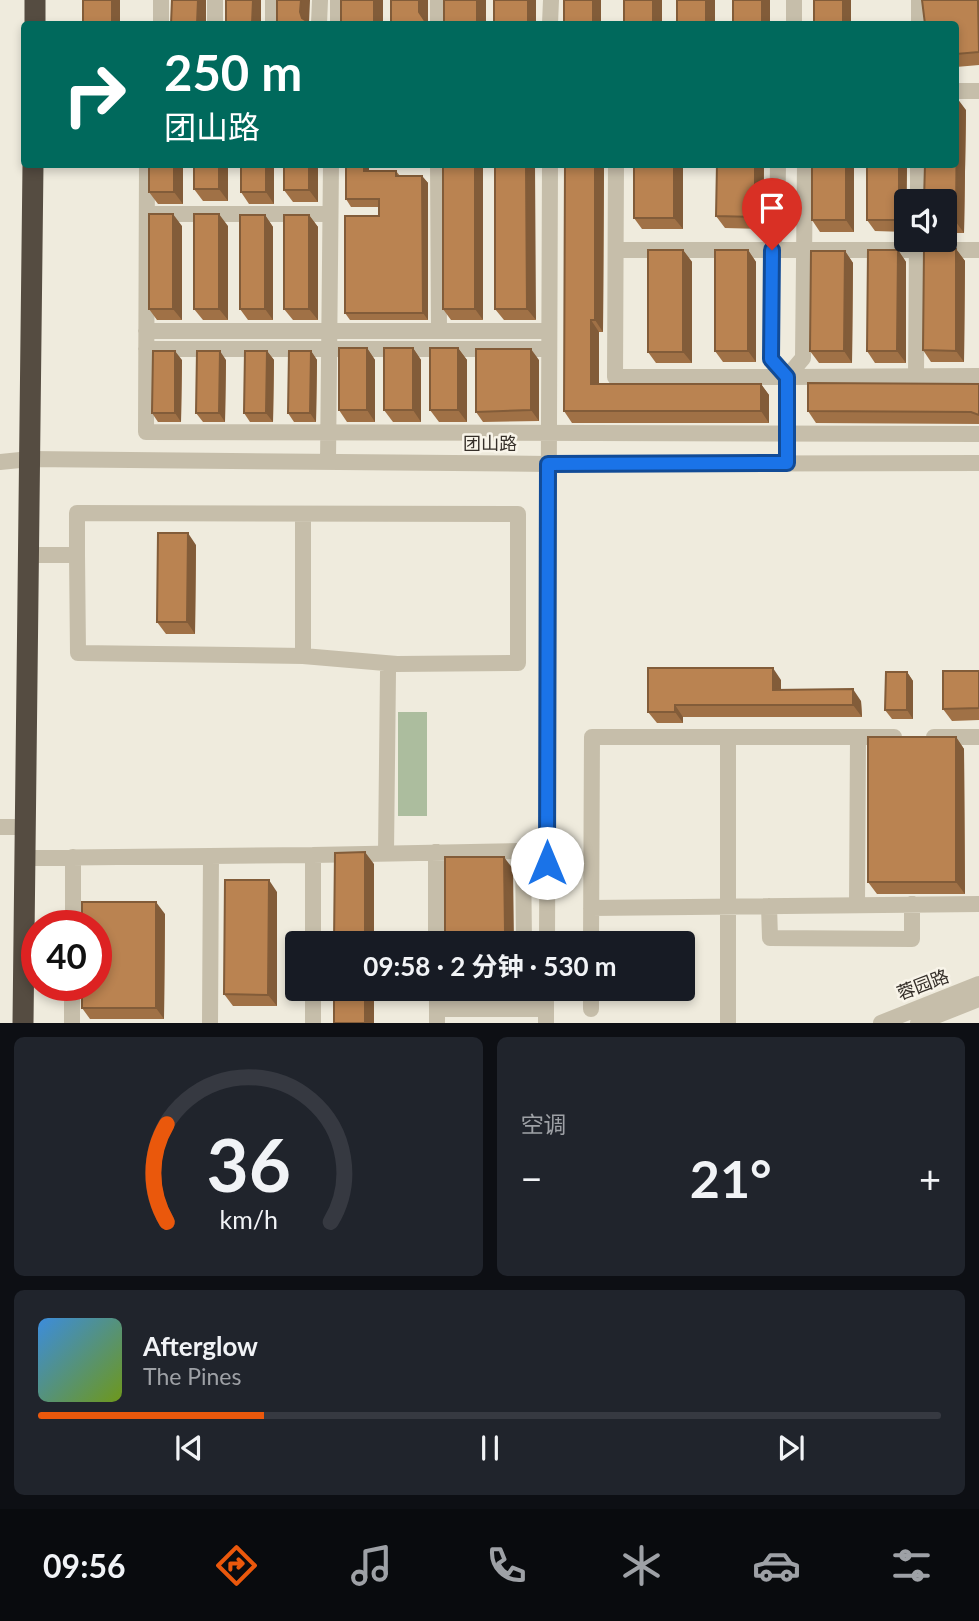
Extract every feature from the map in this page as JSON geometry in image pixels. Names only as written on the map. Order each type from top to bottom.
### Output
[{"type":"highway","points":[[35,0],[35,21]]},
{"type":"highway","points":[[23,1023],[33,168]]},
{"type":"street","points":[[161,0],[161,21]]},
{"type":"street","points":[[215,0],[215,21]]},
{"type":"street","points":[[273,0],[273,21]]},
{"type":"street","points":[[319,21],[320,0]]},
{"type":"street","points":[[338,0],[338,21]]},
{"type":"street","points":[[438,0],[438,21]]},
{"type":"street","points":[[550,21],[551,0]]},
{"type":"street","points":[[794,0],[794,21]]},
{"type":"street","points":[[919,0],[919,21]]},
{"type":"street","points":[[959,91],[979,91]]},
{"type":"street","points":[[146,168],[146,432],[979,434]]},
{"type":"street","points":[[328,462],[331,168]]},
{"type":"street","points":[[438,168],[439,331]]},
{"type":"street","points":[[547,931],[550,168]]},
{"type":"street","points":[[616,168],[615,377],[979,376]]},
{"type":"street","points":[[778,168],[777,227],[772,250],[771,359],[787,377]]},
{"type":"street","points":[[787,463],[787,377],[803,358],[805,168]]},
{"type":"street","points":[[918,168],[918,189]]},
{"type":"street","points":[[146,215],[330,215]]},
{"type":"street","points":[[616,250],[804,250],[894,246]]},
{"type":"street","points":[[957,248],[979,250]]},
{"type":"street","points":[[916,376],[917,252]]},
{"type":"street","points":[[146,331],[549,331]]},
{"type":"street","points":[[146,349],[549,349]]},
{"type":"street","name":"团山路","points":[[0,462],[979,463]]},
{"type":"street","points":[[77,513],[518,514],[518,663],[397,664],[303,656],[78,653],[77,555],[77,513]]},
{"type":"street","points":[[303,514],[303,656]]},
{"type":"street","points":[[29,555],[77,555]]},
{"type":"street","points":[[386,853],[388,672]]},
{"type":"street","points":[[591,931],[592,737],[979,737]]},
{"type":"street","points":[[728,737],[728,1023]]},
{"type":"street","points":[[857,905],[858,737]]},
{"type":"street","points":[[0,827],[26,827]]},
{"type":"street","points":[[26,858],[523,851],[524,931]]},
{"type":"street","points":[[436,852],[436,931]]},
{"type":"street","points":[[313,855],[313,931]]},
{"type":"street","points":[[210,1023],[211,856]]},
{"type":"street","points":[[73,857],[73,910]]},
{"type":"street","points":[[769,906],[770,938],[912,939],[912,904]]},
{"type":"street","points":[[591,908],[979,904]]},
{"type":"street","name":"蓉园路","points":[[881,1023],[979,984]]},
{"type":"street","name":"蓉园路","points":[[918,1023],[979,999]]},
{"type":"street","points":[[72,1001],[72,1023]]},
{"type":"street","points":[[313,1001],[313,1023]]},
{"type":"street","points":[[524,1001],[524,1009]]},
{"type":"street","points":[[591,1001],[591,1009]]},
{"type":"street","points":[[436,1016],[524,1009],[546,1016]]},
{"type":"green space","points":[[398,712],[427,712],[427,816],[398,816]]},
{"type":"building","points":[[83,0],[112,0],[112,21],[83,21]]},
{"type":"building","points":[[172,0],[198,0],[197,21],[171,21]]},
{"type":"building","points":[[226,0],[253,0],[252,21],[226,21]]},
{"type":"building","points":[[277,0],[301,0],[300,12],[306,21],[277,21]]},
{"type":"building","points":[[341,0],[374,0],[374,21],[341,21]]},
{"type":"building","points":[[391,0],[419,0],[419,12],[425,21],[391,21]]},
{"type":"building","points":[[444,0],[477,0],[477,21],[444,21]]},
{"type":"building","points":[[494,0],[528,0],[528,21],[494,21]]},
{"type":"building","points":[[564,0],[593,0],[593,21],[564,21]]},
{"type":"building","points":[[624,0],[653,0],[653,21],[624,21]]},
{"type":"building","points":[[677,0],[706,0],[706,21],[677,21]]},
{"type":"building","points":[[733,0],[762,0],[762,21],[733,21]]},
{"type":"building","points":[[814,0],[843,0],[843,21],[814,21]]},
{"type":"building","points":[[922,0],[978,0],[979,52],[959,54],[959,21],[925,21]]},
{"type":"building","points":[[149,168],[174,168],[174,192],[149,192]]},
{"type":"building","points":[[194,168],[219,168],[219,189],[194,189]]},
{"type":"building","points":[[241,168],[266,168],[266,192],[241,192]]},
{"type":"building","points":[[284,168],[309,168],[309,190],[284,190]]},
{"type":"building","points":[[346,168],[396,171],[396,176],[422,176],[423,313],[345,313],[345,216],[379,216],[379,199],[346,199]]},
{"type":"building","points":[[443,168],[475,168],[475,309],[443,309]]},
{"type":"building","points":[[495,168],[526,168],[527,309],[495,309]]},
{"type":"building","points":[[565,168],[595,168],[595,320],[591,320],[591,384],[761,384],[761,411],[564,411]]},
{"type":"building","points":[[634,168],[674,168],[674,218],[634,218]]},
{"type":"building","points":[[717,168],[755,168],[755,217],[716,216]]},
{"type":"building","points":[[812,168],[846,168],[846,220],[812,220]]},
{"type":"building","points":[[867,168],[899,168],[899,189],[894,189],[894,220],[867,220]]},
{"type":"building","points":[[925,168],[956,168],[956,189],[924,189]]},
{"type":"building","points":[[149,214],[173,214],[173,309],[149,309]]},
{"type":"building","points":[[194,214],[219,214],[219,309],[194,309]]},
{"type":"building","points":[[240,215],[265,215],[265,309],[240,309]]},
{"type":"building","points":[[284,215],[309,215],[309,309],[284,309]]},
{"type":"building","points":[[648,250],[683,250],[683,352],[648,352]]},
{"type":"building","points":[[715,250],[748,250],[748,351],[715,351]]},
{"type":"building","points":[[868,250],[894,250],[898,252],[897,351],[867,351]]},
{"type":"building","points":[[811,251],[845,251],[844,351],[810,351]]},
{"type":"building","points":[[924,252],[956,252],[956,351],[923,350]]},
{"type":"building","points":[[339,348],[367,348],[367,410],[339,410]]},
{"type":"building","points":[[384,348],[413,348],[413,410],[384,410]]},
{"type":"building","points":[[430,348],[458,348],[458,410],[430,410]]},
{"type":"building","points":[[476,349],[531,349],[531,410],[476,412]]},
{"type":"building","points":[[153,351],[175,351],[175,413],[152,413]]},
{"type":"building","points":[[197,351],[220,351],[219,413],[196,413]]},
{"type":"building","points":[[245,351],[267,351],[266,413],[244,413]]},
{"type":"building","points":[[289,351],[311,351],[310,413],[288,413]]},
{"type":"building","points":[[808,383],[979,384],[979,415],[971,412],[808,411]]},
{"type":"building","points":[[158,533],[188,533],[187,622],[157,622]]},
{"type":"building","points":[[648,668],[773,668],[773,690],[853,689],[853,705],[675,705],[675,712],[648,712]]},
{"type":"building","points":[[943,671],[979,671],[979,708],[943,709]]},
{"type":"building","points":[[886,672],[907,672],[907,710],[885,710]]},
{"type":"building","points":[[868,737],[956,737],[956,882],[868,882]]},
{"type":"building","points":[[365,852],[365,931],[334,931],[335,853]]},
{"type":"building","points":[[445,857],[504,857],[505,931],[445,931]]},
{"type":"building","points":[[225,880],[269,880],[268,995],[224,994]]},
{"type":"building","points":[[82,902],[156,902],[156,1008],[82,1008],[82,1001],[112,1001],[112,910],[82,910]]},
{"type":"building","points":[[334,1001],[365,1001],[365,1023],[334,1023]]},
{"type":"route","points":[[547,863],[548,464],[787,463],[787,377],[771,359],[772,250]]}]
